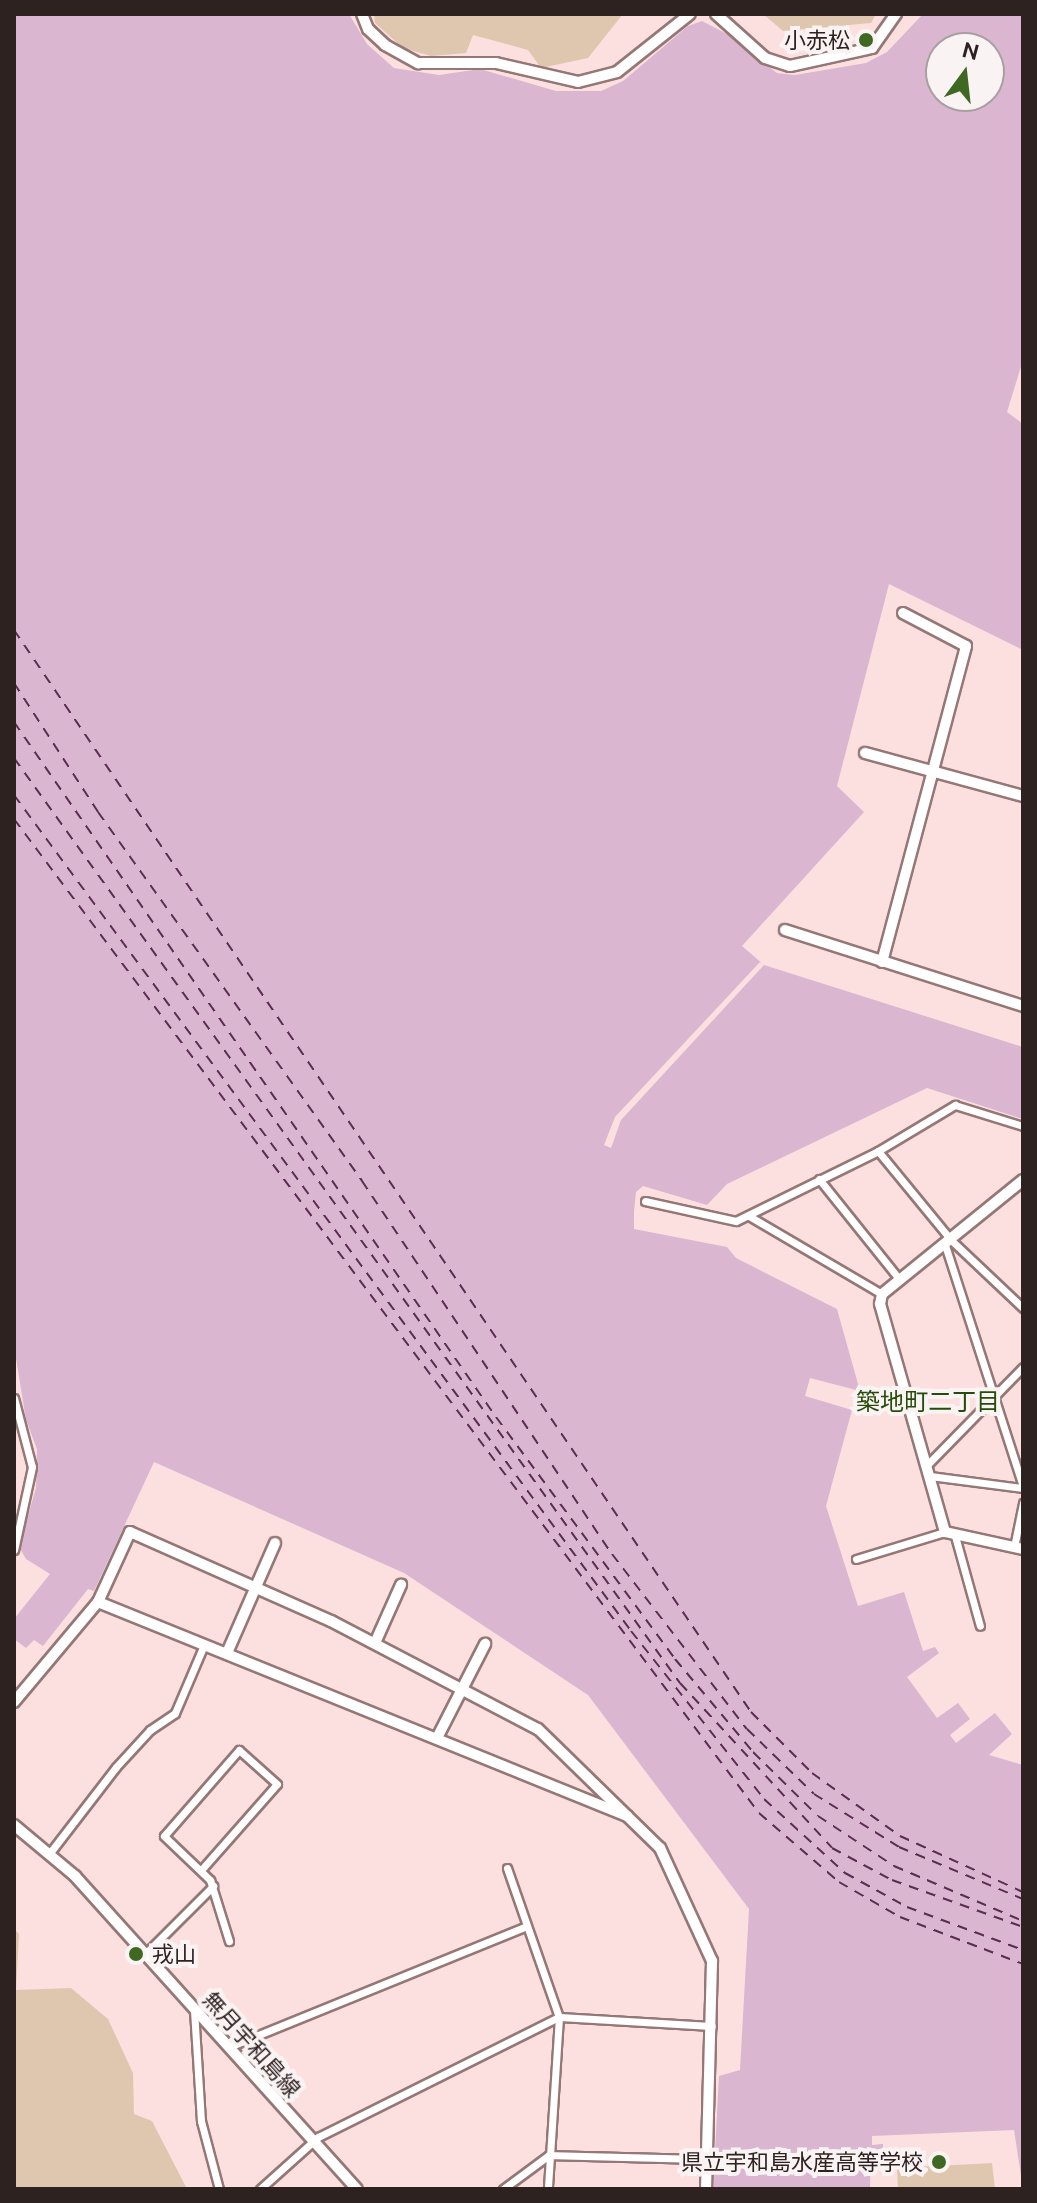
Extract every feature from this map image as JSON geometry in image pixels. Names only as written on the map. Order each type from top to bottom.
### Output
[{"type":"street","points":[[362,14],[368,29],[385,45],[418,63],[481,61],[578,82],[617,72],[690,14]]},
{"type":"street","points":[[716,14],[765,58],[790,66],[872,48],[896,14]]},
{"type":"street","points":[[882,962],[966,646],[903,613]]},
{"type":"street","points":[[865,753],[1023,796]]},
{"type":"street","points":[[785,930],[1023,1006]]},
{"type":"street","points":[[645,1201],[736,1221],[878,1151],[955,1105],[1023,1126]]},
{"type":"street","points":[[878,1151],[948,1243],[1023,1308]]},
{"type":"street","points":[[819,1179],[900,1280]]},
{"type":"street","points":[[980,1626],[928,1470],[880,1304],[882,1294],[1023,1180]]},
{"type":"street","points":[[749,1216],[882,1294]]},
{"type":"street","points":[[928,1470],[1023,1487],[948,1243]]},
{"type":"street","points":[[928,1470],[1023,1367]]},
{"type":"street","points":[[14,1398],[32,1467],[14,1550]]},
{"type":"street","points":[[856,1559],[950,1534],[1019,1548],[1023,1503]]},
{"type":"street","points":[[14,1702],[98,1602],[130,1532],[460,1685],[561,1746],[636,1821],[668,1860],[708,1950],[714,1981],[706,2189]]},
{"type":"street","points":[[227,1653],[275,1543]]},
{"type":"street","points":[[375,1643],[401,1585]]},
{"type":"street","points":[[98,1602],[636,1821]]},
{"type":"street","points":[[437,1738],[460,1685],[485,1644]]},
{"type":"street","points":[[49,1854],[116,1767],[175,1713],[204,1645]]},
{"type":"street","points":[[202,1869],[277,1784],[239,1750],[164,1836],[202,1869],[213,1886],[229,1941]]},
{"type":"street","name":"無月宇和島線","points":[[14,1825],[49,1854],[357,2189]]},
{"type":"street","points":[[507,1868],[524,1927],[559,2017],[548,2189]]},
{"type":"street","points":[[144,1955],[213,1886]]},
{"type":"street","points":[[229,2047],[524,1927]]},
{"type":"street","points":[[194,2010],[201,2121],[219,2189]]},
{"type":"street","points":[[260,2189],[313,2141],[559,2017],[712,2026]]},
{"type":"street","points":[[503,2189],[549,2155],[707,2159]]},
{"type":"shaded area","points":[[14,14],[349,14],[367,44],[394,68],[439,75],[480,69],[556,91],[601,91],[623,81],[688,26],[702,21],[729,35],[777,73],[795,75],[866,63],[887,52],[923,14],[1023,14],[1023,360],[1007,412],[1023,424],[1023,650],[889,584],[837,786],[864,812],[742,946],[764,965],[1023,1047],[1023,1119],[927,1088],[727,1184],[707,1205],[643,1186],[636,1192],[634,1229],[727,1247],[736,1258],[837,1309],[860,1391],[810,1378],[805,1396],[852,1410],[826,1506],[858,1606],[904,1592],[923,1651],[935,1647],[939,1653],[907,1677],[937,1718],[958,1703],[970,1719],[950,1735],[956,1743],[995,1713],[1012,1734],[989,1755],[1023,1765],[1023,2189],[1014,2130],[872,2136],[872,2145],[883,2144],[883,2151],[871,2152],[870,2189],[713,2189],[719,2076],[740,2070],[749,1909],[588,1695],[404,1573],[154,1462],[94,1591],[88,1589],[43,1646],[34,1640],[26,1648],[14,1639],[14,1619],[50,1574],[26,1559],[19,1547],[36,1488],[37,1449],[26,1420],[14,1346]]},
{"type":"shaded area","points":[[374,14],[623,14],[588,58],[541,68],[528,50],[473,35],[466,53],[431,56],[403,48],[375,23]]},
{"type":"shaded area","points":[[763,14],[876,14],[871,23],[783,31]]},
{"type":"shaded area","points":[[14,1929],[19,1934],[16,1990],[71,1988],[108,2019],[133,2073],[134,2114],[152,2121],[187,2189],[14,2189]]},
{"type":"shaded area","points":[[992,2163],[995,2189],[898,2189],[897,2168]]},
{"type":"pier","points":[[760,962],[764,965],[621,1120],[611,1148],[604,1145],[615,1117]]},
{"type":"ferry route","points":[[14,630],[751,1712],[812,1773],[900,1836],[1023,1892]]},
{"type":"ferry route","points":[[14,683],[98,812],[362,1181],[612,1554],[747,1729],[814,1794],[899,1847],[1023,1899]]},
{"type":"ferry route","points":[[14,722],[496,1417],[675,1659],[753,1752],[818,1816],[894,1866],[1023,1921]]},
{"type":"ferry route","points":[[14,758],[680,1683],[832,1848],[892,1880],[1023,1927]]},
{"type":"ferry route","points":[[14,795],[631,1631],[764,1799],[845,1873],[907,1907],[1023,1950]]},
{"type":"ferry route","points":[[14,819],[759,1813],[839,1882],[900,1917],[1023,1964]]},
{"type":"place","name":"小赤松","points":[[866,40]]},
{"type":"place","name":"戎山","points":[[136,1954]]},
{"type":"place","name":"県立宇和島水産高等学校","points":[[939,2162]]},
{"type":"district","name":"築地町二丁目","points":[[928,1402]]}]
